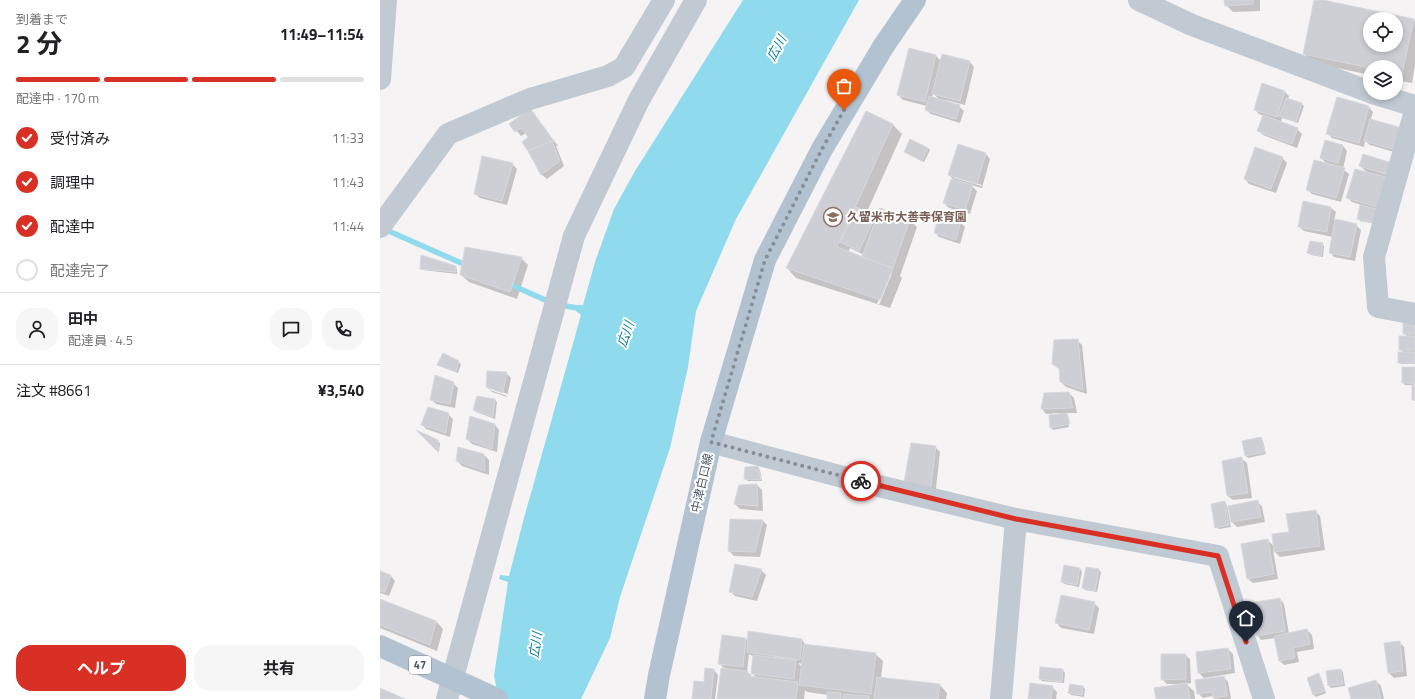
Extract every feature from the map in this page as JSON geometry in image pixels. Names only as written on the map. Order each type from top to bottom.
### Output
[{"type":"main road","name":"中津白口線","points":[[655,699],[658,675],[711,442],[765,260],[822,149],[883,47],[915,0]]},
{"type":"main road","name":"47","points":[[380,646],[453,687],[497,699]]},
{"type":"street","points":[[380,79],[386,0]]},
{"type":"street","points":[[380,227],[448,134],[530,99],[608,76],[624,67],[664,0]]},
{"type":"street","points":[[453,687],[574,236],[639,100],[696,0]]},
{"type":"street","points":[[1139,0],[1192,25],[1363,90]]},
{"type":"street","points":[[1395,100],[1415,106]]},
{"type":"street","points":[[1415,111],[1374,257],[1378,307],[1415,314]]},
{"type":"street","points":[[711,442],[862,482],[1016,519],[1218,556],[1264,699]]},
{"type":"street","points":[[1001,699],[1016,519]]},
{"type":"water","name":"広川","points":[[743,0],[859,0],[736,219],[696,311],[688,367],[670,448],[620,597],[610,638],[581,699],[499,699],[494,676],[508,582],[499,579],[500,575],[509,576],[581,315],[576,311],[577,305],[583,305],[595,262],[614,209],[635,171]]},
{"type":"building","points":[[1224,0],[1253,0],[1253,4],[1225,6]]},
{"type":"building","points":[[1314,0],[1323,0],[1380,12],[1363,12],[1363,52],[1403,52],[1403,17],[1414,19],[1403,69],[1403,60],[1363,60],[1363,67],[1303,54]]},
{"type":"building","points":[[909,48],[936,55],[925,102],[897,95]]},
{"type":"building","points":[[942,54],[970,61],[960,101],[932,94]]},
{"type":"building","points":[[1262,83],[1285,91],[1277,117],[1254,110]]},
{"type":"building","points":[[929,96],[960,105],[956,119],[925,110]]},
{"type":"building","points":[[1337,97],[1369,106],[1359,143],[1326,134]]},
{"type":"building","points":[[1286,98],[1302,103],[1296,122],[1279,116]]},
{"type":"building","points":[[530,108],[554,141],[528,151],[522,142],[528,137],[521,128],[515,132],[509,124]]},
{"type":"building","points":[[866,111],[893,124],[837,247],[893,268],[880,300],[786,268]]},
{"type":"building","points":[[1263,115],[1298,128],[1292,144],[1257,131]]},
{"type":"building","points":[[1370,119],[1402,128],[1396,150],[1364,141]]},
{"type":"building","points":[[910,139],[928,148],[922,161],[904,152]]},
{"type":"building","points":[[1325,140],[1343,145],[1338,163],[1320,158]]},
{"type":"building","points":[[552,141],[560,161],[541,175],[528,151]]},
{"type":"building","points":[[958,144],[986,153],[977,184],[948,175]]},
{"type":"building","points":[[1255,147],[1283,157],[1271,189],[1244,179]]},
{"type":"building","points":[[1363,154],[1392,163],[1389,175],[1359,166]]},
{"type":"building","points":[[482,156],[513,163],[502,201],[474,194]]},
{"type":"building","points":[[1314,160],[1345,168],[1336,198],[1306,190]]},
{"type":"building","points":[[1355,169],[1386,177],[1377,207],[1346,198]]},
{"type":"building","points":[[951,179],[973,185],[965,210],[943,203]]},
{"type":"building","points":[[1303,201],[1331,207],[1327,232],[1298,227]]},
{"type":"building","points":[[1360,205],[1377,209],[1374,223],[1357,219]]},
{"type":"building","points":[[856,207],[875,217],[859,251],[840,242]]},
{"type":"building","points":[[880,208],[910,219],[893,268],[862,257]]},
{"type":"building","points":[[939,215],[961,221],[956,240],[934,233]]},
{"type":"building","points":[[1335,219],[1357,224],[1350,257],[1329,253]]},
{"type":"building","points":[[1310,241],[1323,243],[1321,256],[1307,253]]},
{"type":"building","points":[[465,247],[522,257],[510,292],[460,275]]},
{"type":"building","points":[[421,255],[456,266],[456,272],[420,269]]},
{"type":"building","points":[[1403,323],[1415,323],[1415,334],[1403,334]]},
{"type":"building","points":[[1399,336],[1415,336],[1415,350],[1399,350]]},
{"type":"building","points":[[1078,339],[1083,390],[1060,382],[1059,368],[1052,364],[1054,340]]},
{"type":"building","points":[[1398,352],[1415,352],[1415,363],[1398,363]]},
{"type":"building","points":[[443,353],[459,361],[456,372],[437,365]]},
{"type":"building","points":[[1402,367],[1415,367],[1415,383],[1402,383]]},
{"type":"building","points":[[487,371],[507,372],[503,393],[486,387]]},
{"type":"building","points":[[435,375],[454,382],[450,404],[430,400]]},
{"type":"building","points":[[1412,384],[1415,384],[1415,400],[1412,400]]},
{"type":"building","points":[[1069,392],[1073,408],[1041,409],[1044,393]]},
{"type":"building","points":[[477,396],[495,399],[493,417],[473,410]]},
{"type":"building","points":[[428,407],[449,413],[446,433],[421,425]]},
{"type":"building","points":[[1067,413],[1070,424],[1050,428],[1049,415]]},
{"type":"building","points":[[470,416],[495,424],[492,449],[466,439]]},
{"type":"building","points":[[416,430],[438,440],[438,452]]},
{"type":"building","points":[[1261,437],[1265,452],[1245,456],[1242,441]]},
{"type":"building","points":[[911,443],[936,446],[930,492],[903,488]]},
{"type":"building","points":[[458,447],[484,454],[485,471],[456,461]]},
{"type":"building","points":[[1242,457],[1248,493],[1227,496],[1222,461]]},
{"type":"building","points":[[758,466],[761,480],[744,479],[745,467]]},
{"type":"building","points":[[757,484],[758,506],[734,504],[739,485]]},
{"type":"building","points":[[1258,500],[1261,517],[1231,522],[1228,506]]},
{"type":"building","points":[[1225,501],[1229,525],[1215,528],[1211,504]]},
{"type":"building","points":[[1316,510],[1320,546],[1274,552],[1272,534],[1289,532],[1286,514]]},
{"type":"building","points":[[730,519],[763,520],[755,552],[728,551]]},
{"type":"building","points":[[1268,539],[1274,574],[1247,579],[1241,544]]},
{"type":"building","points":[[735,564],[762,569],[752,597],[729,592]]},
{"type":"building","points":[[1064,565],[1080,568],[1077,585],[1061,582]]},
{"type":"building","points":[[1086,567],[1099,569],[1095,591],[1082,588]]},
{"type":"building","points":[[380,571],[391,575],[385,592],[380,591]]},
{"type":"building","points":[[1061,595],[1095,602],[1089,630],[1055,623]]},
{"type":"building","points":[[1280,598],[1285,631],[1256,636],[1250,603]]},
{"type":"building","points":[[380,599],[436,621],[430,645],[380,625]]},
{"type":"building","points":[[1307,629],[1310,644],[1293,648],[1295,658],[1279,661],[1274,636]]},
{"type":"building","points":[[748,631],[802,639],[800,660],[747,652]]},
{"type":"building","points":[[722,635],[746,638],[743,667],[718,664]]},
{"type":"building","points":[[1400,641],[1403,671],[1388,673],[1384,643]]},
{"type":"building","points":[[804,644],[876,653],[871,694],[799,685]]},
{"type":"building","points":[[1228,648],[1231,669],[1198,673],[1196,652]]},
{"type":"building","points":[[1161,654],[1186,654],[1186,679],[1161,680]]},
{"type":"building","points":[[753,655],[796,660],[794,679],[751,674]]},
{"type":"building","points":[[1040,667],[1063,669],[1062,682],[1039,679]]},
{"type":"building","points":[[705,668],[714,669],[711,699],[692,699],[694,681],[704,682]]},
{"type":"building","points":[[721,668],[748,671],[747,676],[798,682],[796,699],[717,699]]},
{"type":"building","points":[[1341,669],[1343,684],[1328,686],[1326,671]]},
{"type":"building","points":[[1319,673],[1325,691],[1313,695],[1307,678]]},
{"type":"building","points":[[1224,676],[1227,696],[1213,698],[1212,692],[1197,694],[1195,680]]},
{"type":"building","points":[[877,677],[940,684],[938,699],[874,699]]},
{"type":"building","points":[[1376,680],[1381,699],[1351,699],[1348,688]]},
{"type":"building","points":[[1030,683],[1053,686],[1051,699],[1028,699]]},
{"type":"building","points":[[1187,683],[1190,699],[1156,699],[1154,688]]},
{"type":"building","points":[[1070,684],[1083,686],[1082,695],[1068,693]]},
{"type":"building","points":[[380,688],[405,699],[380,699]]},
{"type":"building","points":[[827,692],[841,693],[841,699],[827,699]]},
{"type":"building","points":[[844,694],[869,696],[869,699],[843,699]]},
{"type":"waterway","points":[[384,229],[468,266]]},
{"type":"waterway","points":[[507,283],[552,303]]},
{"type":"waterway","points":[[560,305],[583,309]]},
{"type":"way so far","points":[[844,110],[822,149],[765,260],[711,442],[861,481]]},
{"type":"place","name":"久留米市大善寺保育園","points":[[833,217]]},
{"type":"route","points":[[861,481],[1016,519],[1218,556],[1246,642]]}]
